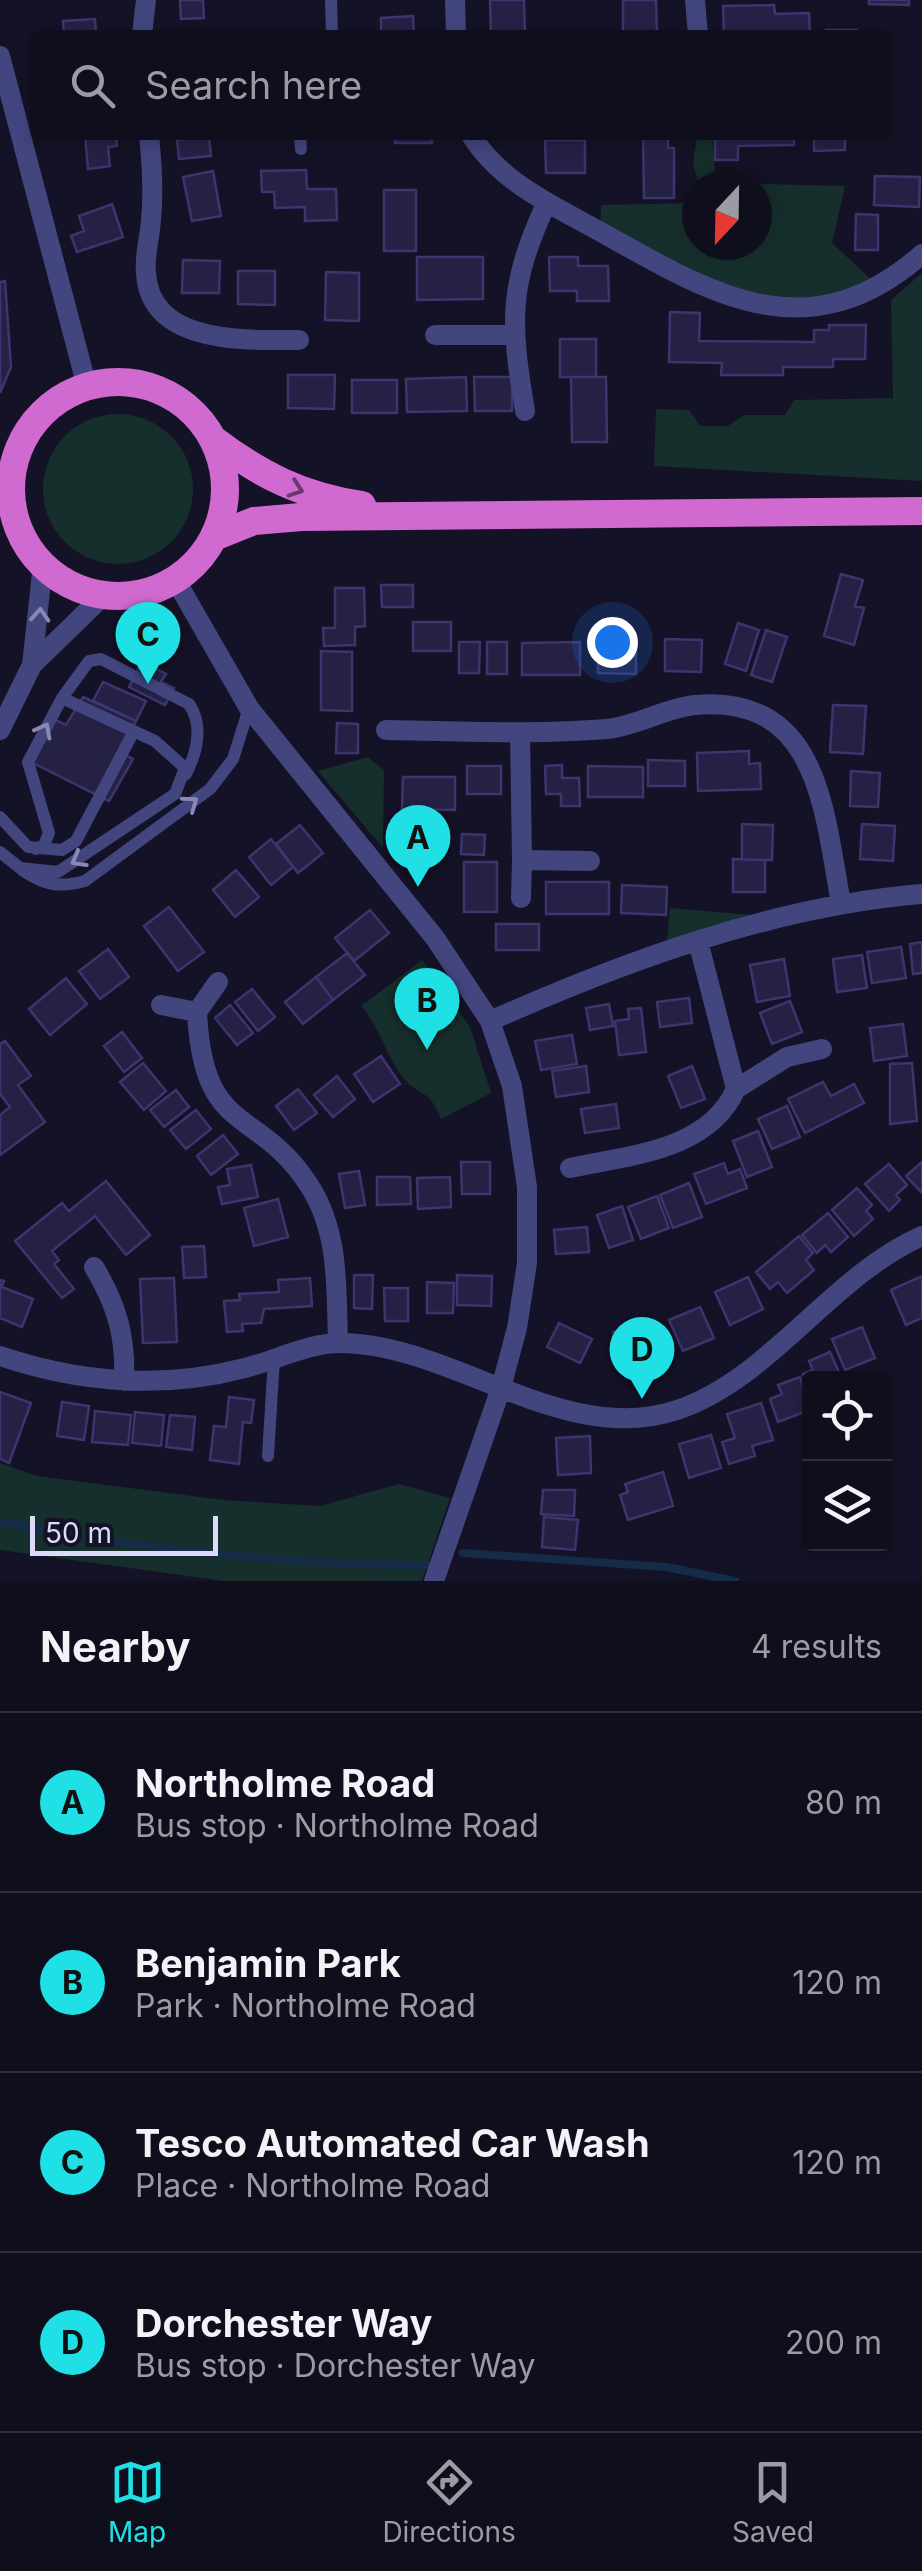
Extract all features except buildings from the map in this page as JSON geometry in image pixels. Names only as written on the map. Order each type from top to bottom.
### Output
[{"type":"highway","points":[[0,460],[54,403],[87,387],[123,382],[159,390],[191,410],[213,439],[221,458],[225,498],[214,537],[197,561],[175,580],[141,593],[104,594],[71,584],[43,564],[11,531],[13,471],[29,430]]},
{"type":"highway","points":[[213,439],[267,479],[301,493],[412,514]]},
{"type":"highway","points":[[214,537],[254,521],[412,514],[922,511]]},
{"type":"street","points":[[143,30],[146,0]]},
{"type":"street","points":[[455,0],[456,30]]},
{"type":"street","points":[[695,0],[698,30]]},
{"type":"street","points":[[0,56],[7,112],[87,387]]},
{"type":"street","points":[[149,140],[153,176],[145,276],[156,303],[184,328],[218,338],[299,340]]},
{"type":"street","points":[[476,140],[511,179],[547,202],[692,284],[754,304],[791,308],[828,304],[877,285],[922,254]]},
{"type":"street","points":[[524,411],[512,336],[518,277],[547,202]]},
{"type":"street","points":[[435,336],[512,336]]},
{"type":"street","points":[[32,665],[43,564]]},
{"type":"street","points":[[175,580],[249,708],[435,938],[490,1021],[512,1086],[527,1186],[527,1263],[501,1388],[434,1581]]},
{"type":"street","points":[[0,730],[32,665],[104,594]]},
{"type":"street","points":[[386,730],[520,732],[611,728],[690,706],[722,704],[765,718],[806,752],[818,782],[842,903]]},
{"type":"street","points":[[520,732],[521,898]]},
{"type":"street","points":[[522,860],[590,861]]},
{"type":"street","points":[[490,1021],[698,941],[842,903],[922,894]]},
{"type":"street","points":[[698,941],[736,1089]]},
{"type":"street","points":[[218,982],[197,1012],[199,1052],[215,1095],[245,1127],[295,1167],[322,1210],[334,1246],[338,1343]]},
{"type":"street","points":[[161,1005],[197,1012]]},
{"type":"street","points":[[570,1168],[691,1137],[727,1109],[736,1089],[787,1057],[822,1048]]},
{"type":"street","points":[[0,1356],[77,1376],[124,1382],[208,1376],[338,1343],[411,1358],[576,1411],[610,1416],[677,1410],[744,1372],[869,1265],[922,1236]]},
{"type":"street","points":[[94,1267],[120,1321],[126,1348],[124,1382]]},
{"type":"lane","points":[[331,1],[332,30]]},
{"type":"lane","points":[[20,868],[58,872],[175,794],[197,738],[197,716],[190,704],[100,659],[89,661],[62,698],[28,762],[49,833],[44,845],[36,849]]},
{"type":"lane","points":[[62,698],[174,754],[184,768],[183,781]]},
{"type":"lane","points":[[0,852],[42,883],[64,887],[85,880],[210,790],[233,759],[249,708]]},
{"type":"lane","points":[[0,817],[10,831],[36,849],[62,850],[76,840],[134,731]]},
{"type":"lane","points":[[268,1456],[274,1359]]},
{"type":"green space","points":[[696,140],[712,140],[715,170],[695,170]]},
{"type":"green space","points":[[772,184],[845,186],[832,243],[877,285],[828,305],[754,304],[600,232],[601,205],[682,203],[682,260],[772,260]]},
{"type":"green space","points":[[922,273],[922,481],[654,466],[656,409],[689,410],[700,426],[728,426],[744,415],[785,415],[794,400],[893,398],[891,300]]},
{"type":"green space","points":[[118,414],[147,420],[171,436],[187,460],[193,489],[187,518],[171,542],[147,558],[118,564],[89,558],[65,542],[49,518],[43,489],[49,460],[65,436],[89,420]]},
{"type":"green space","points":[[368,757],[384,770],[383,848],[318,771]]},
{"type":"green space","points":[[670,908],[787,918],[666,953]]},
{"type":"green space","points":[[422,960],[470,1027],[491,1093],[441,1119],[429,1098],[398,1071],[361,1006]]},
{"type":"green space","points":[[0,1463],[37,1476],[223,1500],[320,1506],[399,1484],[450,1498],[422,1581],[224,1581],[0,1550]]},
{"type":"waterway","points":[[0,1522],[214,1554],[430,1565]]},
{"type":"waterway","points":[[463,1553],[666,1567],[735,1581]]},
{"type":"place","name":"Tesco Automated Car Wash","points":[[148,684]]},
{"type":"place","name":"Northolme Road","points":[[418,887]]},
{"type":"place","name":"Benjamin Park","points":[[427,1050]]},
{"type":"place","name":"Dorchester Way","points":[[642,1399]]}]
